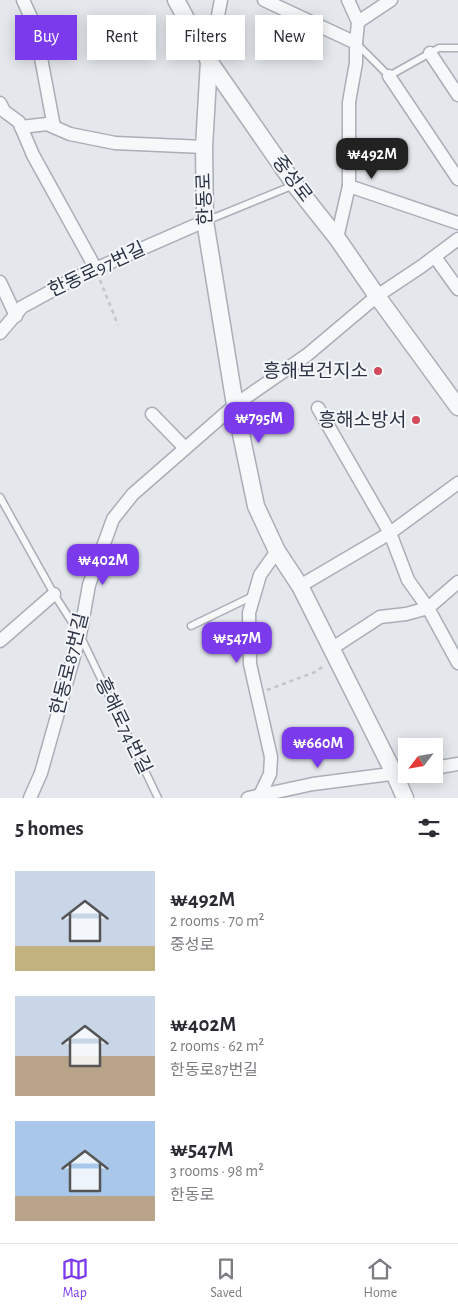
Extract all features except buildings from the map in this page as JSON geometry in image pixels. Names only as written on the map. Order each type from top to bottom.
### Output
[{"type":"street","points":[[22,0],[34,26],[54,128]]},
{"type":"street","points":[[176,0],[208,61]]},
{"type":"street","points":[[208,61],[220,0]]},
{"type":"street","points":[[264,0],[356,43]]},
{"type":"street","points":[[337,238],[349,186],[349,102],[356,63],[358,22],[348,0]]},
{"type":"street","points":[[358,22],[391,0]]},
{"type":"street","points":[[430,53],[458,95]]},
{"type":"street","name":"한동로","points":[[208,61],[204,147],[205,221],[236,405],[256,506],[278,551],[300,586],[333,654],[398,768]]},
{"type":"street","name":"중성로","points":[[208,61],[295,185],[337,238],[458,408]]},
{"type":"street","points":[[389,76],[458,179]]},
{"type":"street","points":[[1,109],[19,122],[33,155],[96,269]]},
{"type":"street","points":[[21,127],[47,124],[70,134],[115,144],[204,147]]},
{"type":"street","points":[[349,186],[458,223]]},
{"type":"street","name":"한동로97번길","points":[[0,333],[22,307],[96,269],[205,221]]},
{"type":"street","points":[[236,405],[307,355],[377,296],[458,239]]},
{"type":"street","points":[[435,256],[458,289]]},
{"type":"street","points":[[0,282],[16,316]]},
{"type":"street","name":"한동로87번길","points":[[30,798],[41,773],[80,635],[89,585],[112,519],[133,494],[236,405]]},
{"type":"street","points":[[318,408],[390,532],[408,580],[428,608],[458,663]]},
{"type":"street","points":[[152,414],[185,448]]},
{"type":"street","points":[[300,586],[390,532],[458,483]]},
{"type":"street","points":[[254,797],[270,774],[271,757],[250,664],[250,613],[260,575],[278,551]]},
{"type":"street","points":[[333,654],[380,617],[406,614],[428,608],[458,582]]},
{"type":"street","points":[[1,638],[54,594]]},
{"type":"street","points":[[443,766],[458,764]]},
{"type":"street","points":[[254,797],[313,784],[398,772]]},
{"type":"street","name":"한동로","points":[[402,783],[405,798]]},
{"type":"lane","points":[[356,43],[389,76],[439,48],[458,48]]},
{"type":"lane","points":[[205,221],[295,185]]},
{"type":"lane","name":"흥해로74번길","points":[[0,497],[54,594],[80,635],[158,798]]},
{"type":"lane","points":[[191,626],[254,596]]},
{"type":"path","points":[[96,269],[118,325]]},
{"type":"path","points":[[258,694],[315,672],[333,654]]},
{"type":"place","name":"흥해보건지소","points":[[378,371]]},
{"type":"place","name":"흥해소방서","points":[[416,420]]}]
